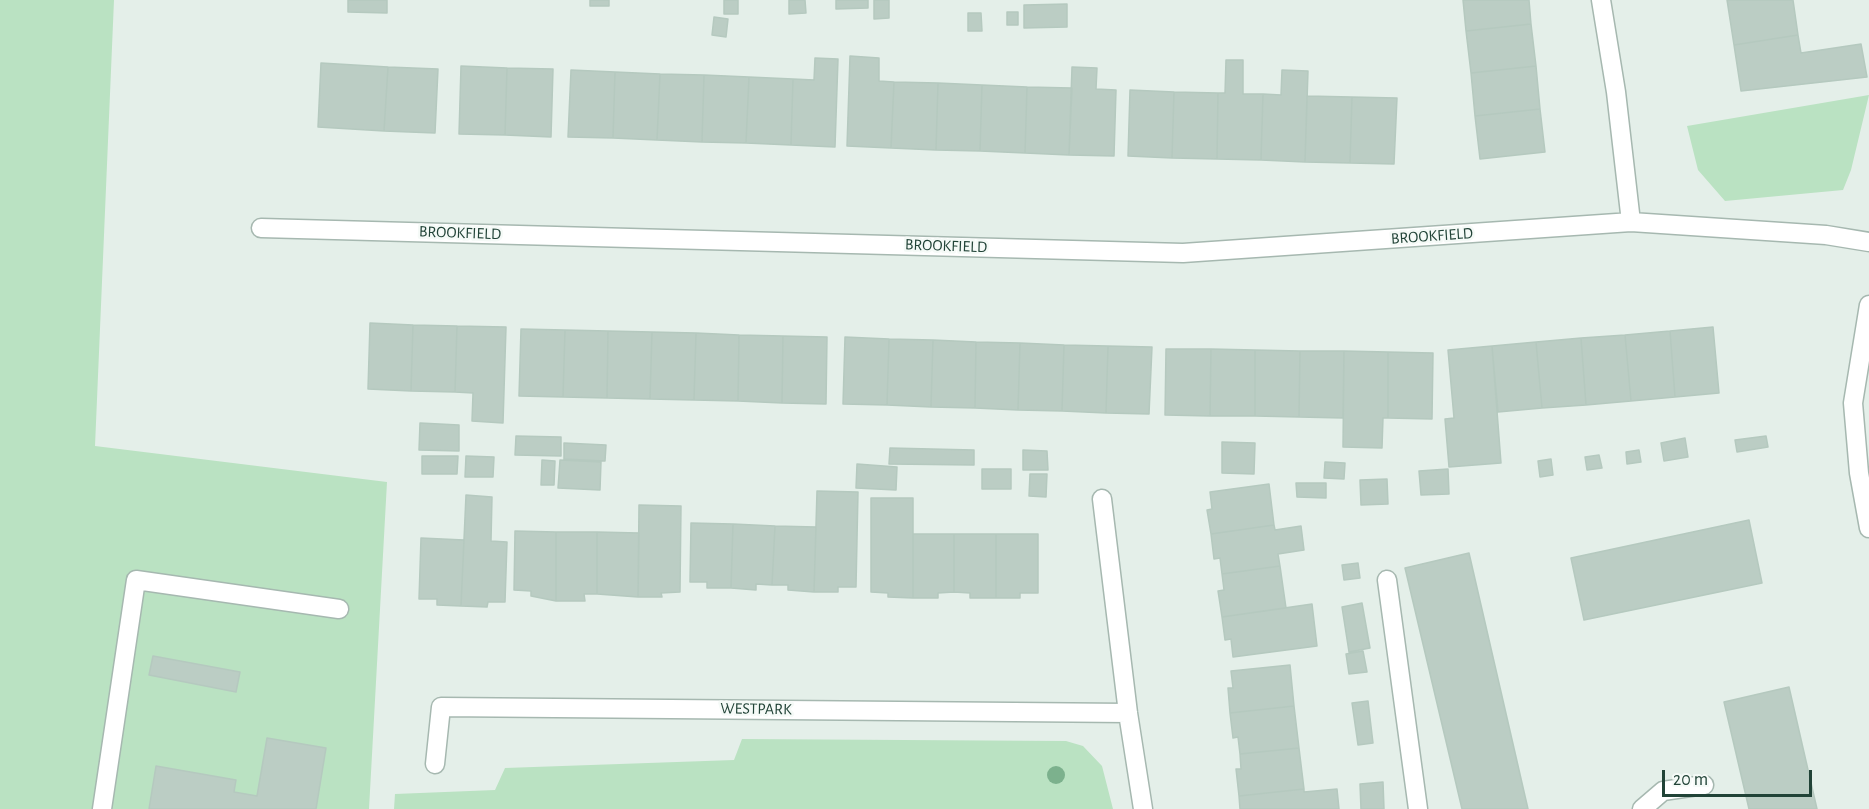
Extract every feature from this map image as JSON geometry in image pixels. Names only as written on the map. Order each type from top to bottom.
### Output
[{"type":"street","points":[[1601,0],[1616,92],[1631,222]]},
{"type":"street","name":"BROOKFIELD","points":[[261,228],[1183,253],[1631,222],[1826,235],[1869,242]]},
{"type":"street","points":[[1869,305],[1854,404],[1859,473],[1869,528]]},
{"type":"street","points":[[1102,499],[1128,713],[1143,809]]},
{"type":"street","points":[[102,809],[136,580],[339,609]]},
{"type":"street","points":[[1386,580],[1418,809]]},
{"type":"street","name":"WESTPARK","points":[[435,764],[441,706],[1128,713]]},
{"type":"street","points":[[1642,809],[1663,791],[1704,784]]},
{"type":"green space","points":[[0,0],[114,0],[95,446],[387,482],[369,809],[0,809]]},
{"type":"green space","points":[[1869,95],[1851,170],[1843,190],[1725,201],[1698,170],[1687,126]]},
{"type":"green space","points":[[742,739],[1066,741],[1083,746],[1102,766],[1113,809],[394,809],[395,794],[495,790],[505,768],[734,760]]},
{"type":"building","points":[[348,0],[387,0],[387,13],[348,12]]},
{"type":"building","points":[[590,0],[609,0],[609,6],[590,6]]},
{"type":"building","points":[[724,0],[738,0],[738,14],[724,14]]},
{"type":"building","points":[[789,0],[805,0],[806,13],[789,14]]},
{"type":"building","points":[[836,0],[868,0],[868,8],[836,9]]},
{"type":"building","points":[[874,0],[889,0],[889,18],[874,19]]},
{"type":"building","points":[[1463,0],[1529,0],[1531,24],[1466,31]]},
{"type":"building","points":[[1727,0],[1793,0],[1798,35],[1734,45]]},
{"type":"building","points":[[1067,4],[1067,27],[1024,28],[1024,5]]},
{"type":"building","points":[[1007,12],[1018,12],[1018,25],[1007,25]]},
{"type":"building","points":[[968,13],[981,13],[982,31],[968,31]]},
{"type":"building","points":[[714,17],[728,19],[726,37],[712,35]]},
{"type":"building","points":[[1531,24],[1536,66],[1471,73],[1466,31]]},
{"type":"building","points":[[1798,35],[1801,53],[1861,44],[1867,77],[1741,91],[1734,45]]},
{"type":"building","points":[[850,56],[879,58],[879,81],[894,82],[891,148],[847,146]]},
{"type":"building","points":[[815,58],[838,59],[835,147],[791,145],[793,79],[814,80]]},
{"type":"building","points":[[1226,60],[1243,60],[1243,94],[1263,94],[1261,160],[1217,159],[1218,93],[1225,93]]},
{"type":"building","points":[[321,63],[388,67],[384,131],[318,127]]},
{"type":"building","points":[[461,66],[507,68],[505,135],[459,134]]},
{"type":"building","points":[[1536,66],[1540,109],[1475,116],[1471,73]]},
{"type":"building","points":[[388,67],[438,69],[435,133],[384,131]]},
{"type":"building","points":[[1072,67],[1097,68],[1096,89],[1116,90],[1114,156],[1069,155]]},
{"type":"building","points":[[507,68],[553,69],[551,137],[505,135]]},
{"type":"building","points":[[571,70],[615,72],[613,138],[568,137]]},
{"type":"building","points":[[1282,70],[1308,71],[1305,162],[1261,160],[1263,94],[1281,95]]},
{"type":"building","points":[[615,72],[660,74],[657,140],[613,138]]},
{"type":"building","points":[[660,74],[704,75],[702,142],[657,140]]},
{"type":"building","points":[[704,75],[749,77],[746,143],[702,142]]},
{"type":"building","points":[[749,77],[793,79],[791,145],[746,143]]},
{"type":"building","points":[[894,82],[938,83],[936,150],[891,148]]},
{"type":"building","points":[[938,83],[982,85],[980,151],[936,150]]},
{"type":"building","points":[[982,85],[1027,87],[1025,153],[980,151]]},
{"type":"building","points":[[1027,87],[1072,88],[1069,155],[1025,153]]},
{"type":"building","points":[[1130,90],[1174,92],[1172,158],[1128,156]]},
{"type":"building","points":[[1174,92],[1218,93],[1217,159],[1172,158]]},
{"type":"building","points":[[1307,96],[1352,97],[1350,163],[1305,162]]},
{"type":"building","points":[[1352,97],[1397,98],[1394,164],[1350,163]]},
{"type":"building","points":[[1540,109],[1545,152],[1480,159],[1475,116]]},
{"type":"building","points":[[370,323],[413,325],[411,391],[368,389]]},
{"type":"building","points":[[413,325],[457,326],[455,392],[411,391]]},
{"type":"building","points":[[457,326],[506,327],[503,423],[472,421],[473,393],[455,392]]},
{"type":"building","points":[[1713,327],[1719,393],[1675,397],[1670,331]]},
{"type":"building","points":[[521,329],[565,330],[563,397],[519,396]]},
{"type":"building","points":[[565,330],[608,331],[607,398],[563,397]]},
{"type":"building","points":[[608,331],[652,332],[650,399],[607,398]]},
{"type":"building","points":[[1670,331],[1675,397],[1631,401],[1625,335]]},
{"type":"building","points":[[652,332],[696,333],[694,400],[650,399]]},
{"type":"building","points":[[696,333],[739,335],[738,401],[694,400]]},
{"type":"building","points":[[739,335],[783,336],[782,403],[738,401]]},
{"type":"building","points":[[1625,335],[1631,401],[1586,405],[1581,338]]},
{"type":"building","points":[[783,336],[827,337],[826,404],[782,403]]},
{"type":"building","points":[[845,337],[889,339],[887,405],[843,404]]},
{"type":"building","points":[[1581,338],[1586,405],[1542,408],[1536,342]]},
{"type":"building","points":[[889,339],[933,340],[931,407],[887,405]]},
{"type":"building","points":[[933,340],[976,342],[975,408],[931,407]]},
{"type":"building","points":[[976,342],[1020,343],[1018,410],[975,408]]},
{"type":"building","points":[[1536,342],[1542,408],[1498,412],[1492,346]]},
{"type":"building","points":[[1020,343],[1064,345],[1062,411],[1018,410]]},
{"type":"building","points":[[1064,345],[1108,346],[1106,413],[1062,411]]},
{"type":"building","points":[[1108,346],[1152,347],[1149,414],[1106,413]]},
{"type":"building","points":[[1492,346],[1501,463],[1449,467],[1445,419],[1454,418],[1448,350]]},
{"type":"building","points":[[1166,349],[1211,349],[1210,416],[1165,415]]},
{"type":"building","points":[[1211,349],[1255,350],[1255,416],[1210,416]]},
{"type":"building","points":[[1255,350],[1300,351],[1299,417],[1255,416]]},
{"type":"building","points":[[1300,351],[1344,351],[1343,418],[1299,417]]},
{"type":"building","points":[[1344,351],[1388,352],[1388,418],[1383,418],[1382,448],[1343,447]]},
{"type":"building","points":[[1388,352],[1433,353],[1432,419],[1388,418]]},
{"type":"building","points":[[420,423],[459,425],[459,451],[419,450]]},
{"type":"building","points":[[516,436],[561,437],[561,456],[515,455]]},
{"type":"building","points":[[1766,436],[1768,447],[1737,452],[1735,440]]},
{"type":"building","points":[[1685,438],[1688,457],[1664,461],[1661,443]]},
{"type":"building","points":[[1222,442],[1255,443],[1254,474],[1222,473]]},
{"type":"building","points":[[564,443],[606,445],[605,461],[564,459]]},
{"type":"building","points":[[890,448],[974,450],[974,465],[889,464]]},
{"type":"building","points":[[1023,450],[1047,451],[1048,470],[1023,470]]},
{"type":"building","points":[[1639,450],[1641,462],[1627,464],[1626,452]]},
{"type":"building","points":[[1599,455],[1602,468],[1587,470],[1585,457]]},
{"type":"building","points":[[422,456],[458,456],[457,474],[422,474]]},
{"type":"building","points":[[466,456],[494,457],[493,477],[465,477]]},
{"type":"building","points":[[1551,459],[1553,475],[1540,477],[1538,461]]},
{"type":"building","points":[[542,460],[555,461],[554,485],[541,485]]},
{"type":"building","points":[[560,460],[601,462],[600,490],[558,488]]},
{"type":"building","points":[[1325,462],[1345,463],[1344,479],[1324,478]]},
{"type":"building","points":[[857,464],[897,467],[896,490],[856,488]]},
{"type":"building","points":[[982,469],[1011,469],[1011,489],[982,489]]},
{"type":"building","points":[[1448,469],[1449,494],[1421,495],[1419,471]]},
{"type":"building","points":[[1030,474],[1047,474],[1046,497],[1029,496]]},
{"type":"building","points":[[1387,479],[1388,504],[1361,505],[1360,480]]},
{"type":"building","points":[[1296,483],[1326,483],[1326,498],[1297,497]]},
{"type":"building","points":[[1269,484],[1274,525],[1211,534],[1207,510],[1212,509],[1210,492]]},
{"type":"building","points":[[817,491],[858,492],[856,587],[838,587],[838,592],[814,592]]},
{"type":"building","points":[[466,495],[492,497],[491,541],[507,542],[505,602],[488,602],[487,607],[461,606]]},
{"type":"building","points":[[871,498],[913,498],[913,598],[888,597],[888,593],[871,592]]},
{"type":"building","points":[[639,505],[681,506],[680,592],[661,593],[662,597],[638,597]]},
{"type":"building","points":[[1749,520],[1762,583],[1584,620],[1571,558]]},
{"type":"building","points":[[691,523],[733,524],[731,588],[707,588],[707,582],[690,582]]},
{"type":"building","points":[[733,524],[775,526],[772,585],[756,584],[756,590],[731,588]]},
{"type":"building","points":[[1274,525],[1275,530],[1301,526],[1304,550],[1278,554],[1280,566],[1222,574],[1220,558],[1214,559],[1211,534]]},
{"type":"building","points":[[775,526],[816,527],[814,592],[788,590],[788,585],[772,585]]},
{"type":"building","points":[[515,531],[556,532],[556,601],[531,596],[531,591],[514,590]]},
{"type":"building","points":[[556,532],[597,532],[597,594],[584,594],[585,601],[556,601]]},
{"type":"building","points":[[597,532],[639,533],[638,597],[597,594]]},
{"type":"building","points":[[913,534],[954,534],[954,592],[938,593],[938,598],[913,598]]},
{"type":"building","points":[[954,534],[996,534],[996,598],[970,598],[970,593],[954,592]]},
{"type":"building","points":[[996,534],[1038,534],[1038,593],[1020,593],[1020,598],[996,598]]},
{"type":"building","points":[[421,538],[464,540],[461,606],[437,605],[437,599],[419,599]]},
{"type":"building","points":[[1469,553],[1528,809],[1462,809],[1405,568]]},
{"type":"building","points":[[1358,563],[1360,578],[1344,580],[1342,565]]},
{"type":"building","points":[[1280,566],[1286,608],[1222,617],[1218,591],[1224,590],[1222,574]]},
{"type":"building","points":[[1362,603],[1370,648],[1349,652],[1342,607]]},
{"type":"building","points":[[1312,604],[1317,646],[1233,657],[1231,639],[1225,640],[1222,617]]},
{"type":"building","points":[[1363,651],[1367,672],[1349,674],[1346,654]]},
{"type":"building","points":[[153,656],[240,672],[236,692],[149,675]]},
{"type":"building","points":[[1290,665],[1294,706],[1230,713],[1228,688],[1233,688],[1231,671]]},
{"type":"building","points":[[1789,687],[1817,809],[1749,809],[1724,702]]},
{"type":"building","points":[[1368,701],[1373,743],[1358,745],[1352,703]]},
{"type":"building","points":[[1294,706],[1299,748],[1240,754],[1238,737],[1233,738],[1230,713]]},
{"type":"building","points":[[267,738],[326,748],[316,809],[149,809],[156,766],[236,780],[234,792],[257,796]]},
{"type":"building","points":[[1299,748],[1304,789],[1239,796],[1236,769],[1241,769],[1240,754]]},
{"type":"building","points":[[1383,782],[1384,809],[1361,809],[1360,784]]},
{"type":"building","points":[[1304,789],[1304,792],[1337,789],[1339,809],[1240,809],[1239,796]]}]
